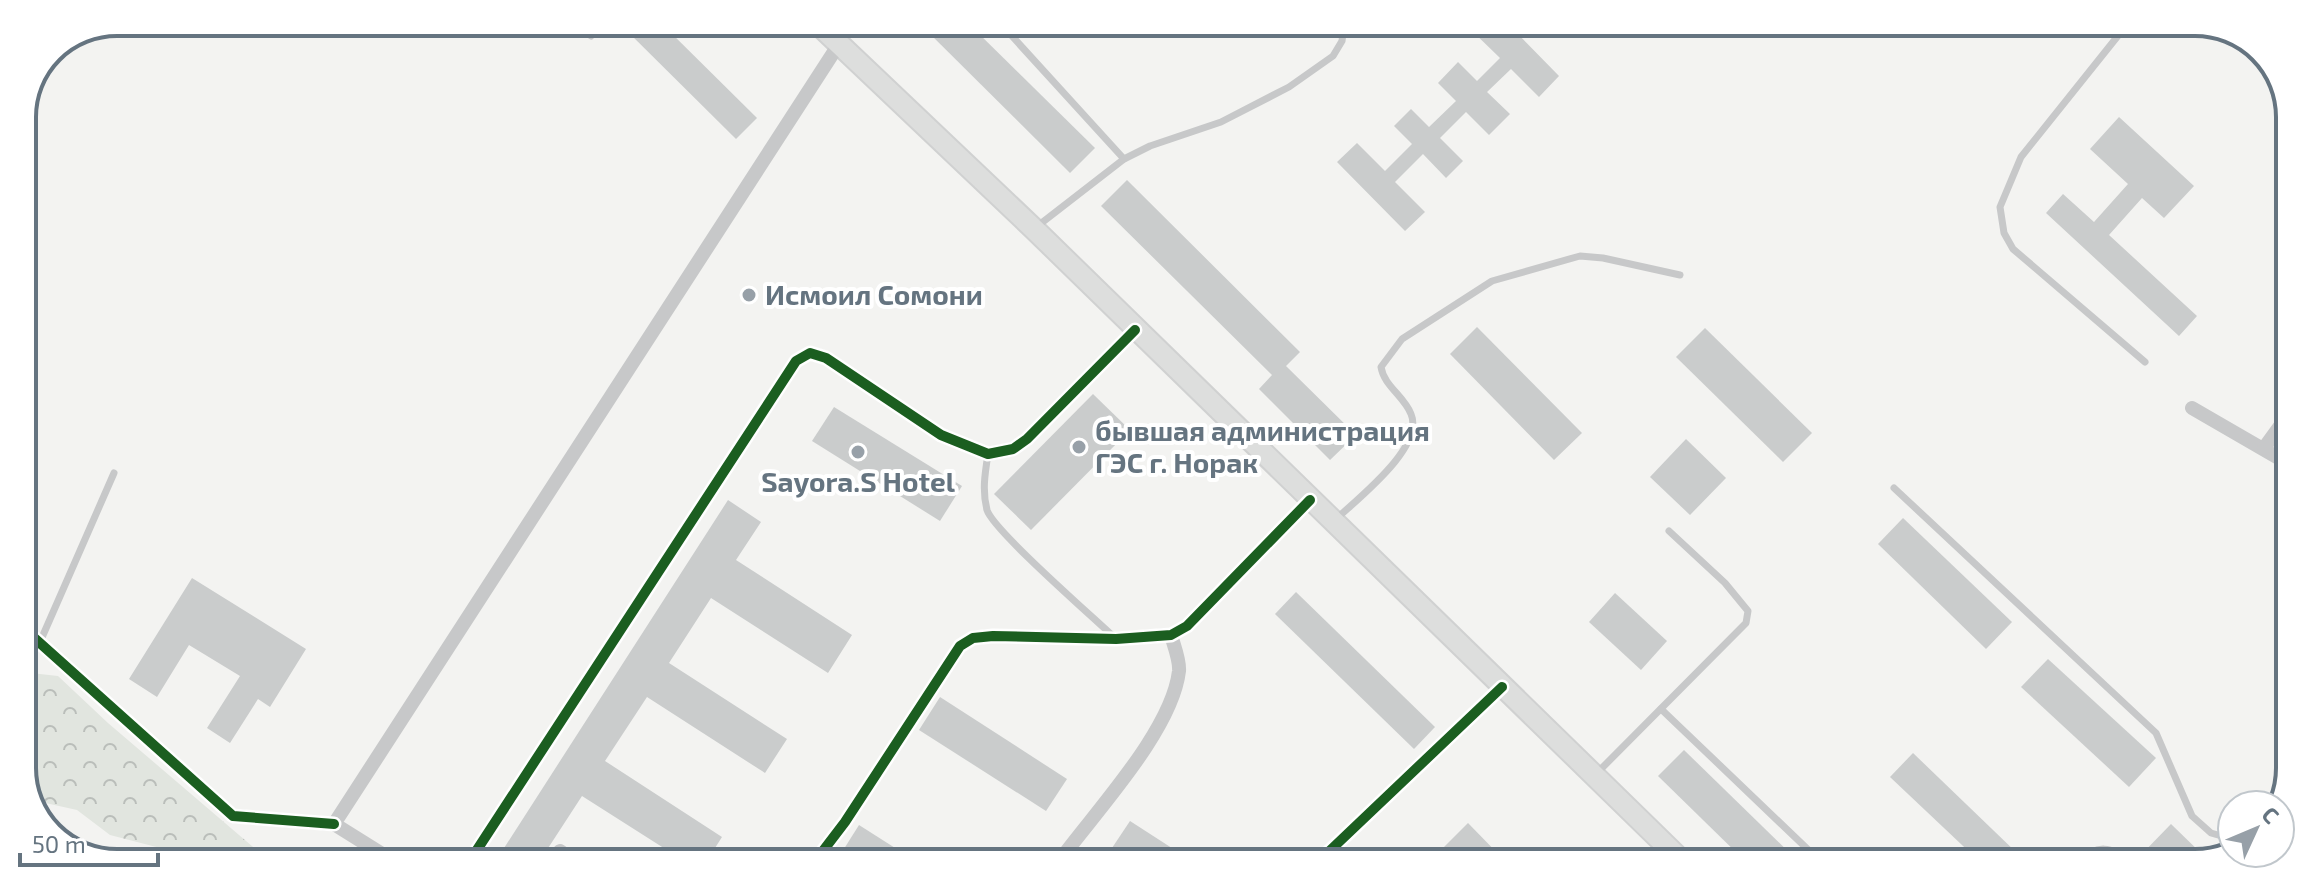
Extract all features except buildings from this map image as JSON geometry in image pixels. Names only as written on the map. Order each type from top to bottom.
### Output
[{"type":"main road","points":[[831,36],[1034,229],[1594,776],[1663,849]]},
{"type":"street","points":[[334,824],[839,44]]},
{"type":"street","points":[[478,849],[796,361],[810,353],[826,358],[941,435],[988,454],[1013,449],[1027,439],[1135,330]]},
{"type":"street","points":[[2192,408],[2276,456]]},
{"type":"street","points":[[2264,448],[2276,432]]},
{"type":"street","points":[[824,849],[852,813],[960,646],[973,638],[993,636],[1116,639],[1171,635],[1187,626],[1310,500]]},
{"type":"street","points":[[1068,849],[1131,768],[1173,694],[1180,668],[1171,635]]},
{"type":"street","points":[[36,641],[233,816],[334,824],[374,849]]},
{"type":"street","points":[[1332,849],[1502,687]]},
{"type":"lane","points":[[1012,36],[1124,159]]},
{"type":"lane","points":[[1034,229],[1124,159],[1150,146],[1221,122],[1289,87],[1333,56],[1343,36]]},
{"type":"lane","points":[[2118,36],[2021,157],[2000,207],[2004,233],[2013,249],[2145,362]]},
{"type":"lane","points":[[1333,522],[1395,462],[1410,440],[1415,425],[1410,410],[1382,376],[1381,367],[1402,339],[1492,281],[1580,256],[1680,275]]},
{"type":"lane","points":[[988,454],[983,491],[988,514],[1008,537],[1116,639]]},
{"type":"lane","points":[[39,644],[114,473]]},
{"type":"lane","points":[[1894,488],[2156,733],[2192,816],[2216,834]]},
{"type":"lane","points":[[1594,776],[1746,623],[1748,611],[1725,583],[1669,531]]},
{"type":"lane","points":[[1661,709],[1807,849]]},
{"type":"green space","points":[[36,674],[58,676],[108,723],[255,849],[164,849],[110,835],[77,810],[44,803],[42,799],[36,773]]},
{"type":"cycle path","points":[[478,849],[796,361],[810,353],[826,358],[941,435],[988,454],[1013,449],[1027,439],[1135,330]]},
{"type":"cycle path","points":[[824,849],[960,646],[973,638],[993,636],[1116,639],[1171,635],[1187,626],[1310,500]]},
{"type":"cycle path","points":[[36,640],[233,816],[334,824]]},
{"type":"cycle path","points":[[1332,849],[1502,687]]},
{"type":"place","name":"Исмоил Сомони","points":[[749,295]]},
{"type":"place","name":"бывшая администрация ГЭС г. Норак","points":[[1079,447]]},
{"type":"place","name":"Sayora.S Hotel","points":[[858,452]]}]
